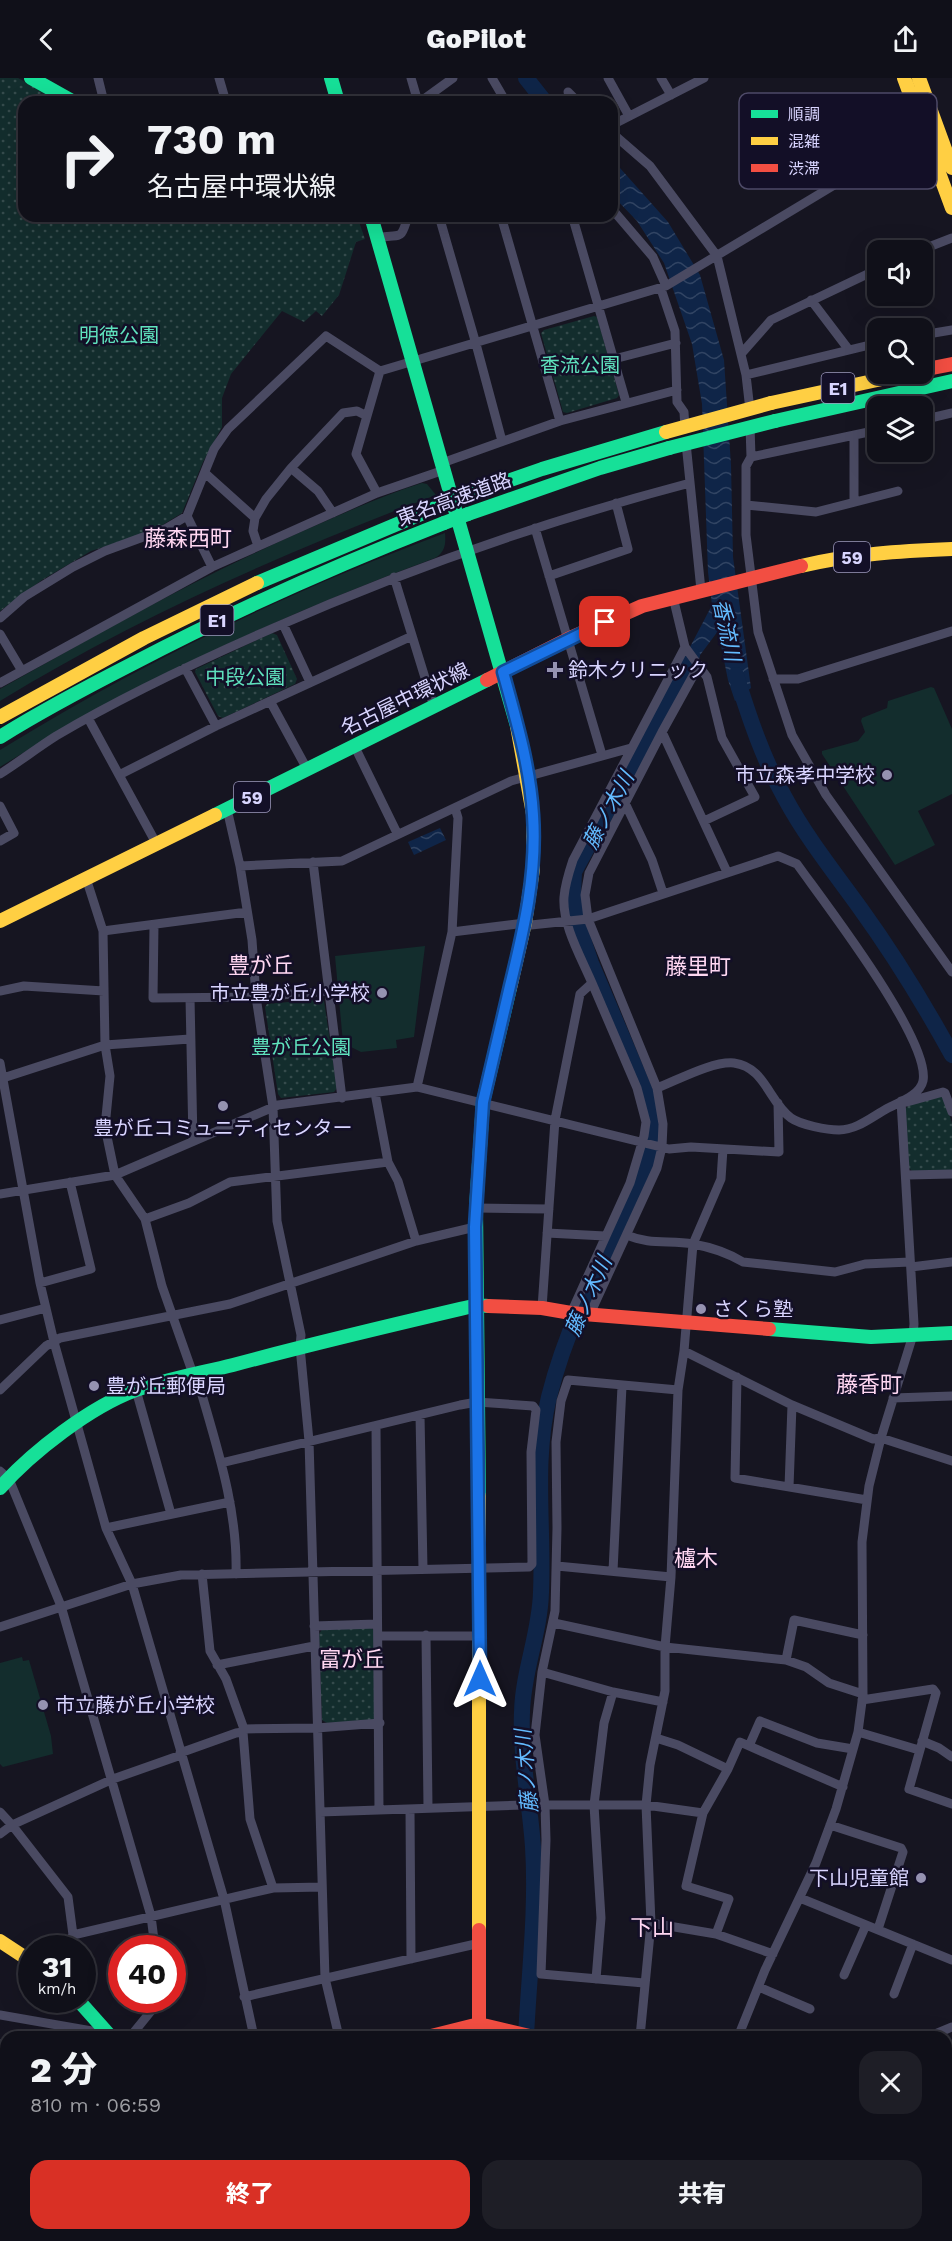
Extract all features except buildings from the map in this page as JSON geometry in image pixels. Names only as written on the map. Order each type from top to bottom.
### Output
[{"type":"main road","points":[[31,78],[63,96]]},
{"type":"main road","points":[[331,78],[336,96]]},
{"type":"main road","points":[[904,78],[910,93]]},
{"type":"main road","points":[[919,78],[924,93]]},
{"type":"main road","points":[[937,127],[952,168]]},
{"type":"main road","points":[[937,167],[952,208]]},
{"type":"main road","points":[[373,222],[503,672],[519,732],[533,814],[534,850],[531,889],[483,1102],[475,1227],[480,1568],[481,2031]]},
{"type":"main road","points":[[933,368],[952,364]]},
{"type":"main road","name":"東名高速道路","points":[[0,737],[200,628],[339,565],[468,514],[589,472],[669,448],[775,421],[952,381]]},
{"type":"main road","name":"東名高速道路","points":[[0,717],[193,613],[332,549],[465,496],[552,465],[666,432],[771,403],[867,382]]},
{"type":"main road","name":"名古屋中環状線","points":[[0,921],[568,639],[642,606],[704,589],[827,561],[894,551],[952,549]]},
{"type":"main road","points":[[3,1480],[76,1423],[103,1406],[136,1390],[300,1347],[477,1305],[542,1308],[571,1313],[871,1337],[952,1333]]},
{"type":"main road","points":[[0,1941],[18,1953]]},
{"type":"main road","points":[[90,2013],[106,2031]]},
{"type":"street","points":[[98,78],[102,96]]},
{"type":"street","points":[[219,78],[224,96]]},
{"type":"street","points":[[411,78],[417,96]]},
{"type":"street","points":[[428,96],[453,78]]},
{"type":"street","points":[[492,78],[502,96]]},
{"type":"street","points":[[608,78],[618,96]]},
{"type":"street","points":[[661,78],[671,95]]},
{"type":"street","points":[[618,122],[704,78]]},
{"type":"street","points":[[568,92],[572,96]]},
{"type":"street","points":[[618,96],[629,116]]},
{"type":"street","points":[[618,138],[650,166],[714,257],[747,375],[750,396],[751,457],[746,466],[746,535],[758,632],[792,735],[814,776],[952,972]]},
{"type":"street","points":[[0,618],[24,597],[73,567],[105,551],[165,529],[187,516],[214,449],[228,429],[326,336],[380,371],[599,308],[666,286],[828,189]]},
{"type":"street","points":[[618,216],[653,257],[666,286],[675,331],[677,402],[684,412],[686,456],[704,589]]},
{"type":"street","points":[[377,238],[399,236],[403,233],[406,222]]},
{"type":"street","points":[[441,222],[502,441]]},
{"type":"street","points":[[503,222],[560,421]]},
{"type":"street","points":[[574,222],[626,402]]},
{"type":"street","points":[[933,245],[952,238]]},
{"type":"street","points":[[741,354],[771,320],[867,274]]},
{"type":"street","points":[[811,300],[849,350]]},
{"type":"street","points":[[933,333],[952,330]]},
{"type":"street","points":[[614,359],[676,343]]},
{"type":"street","points":[[747,375],[867,346]]},
{"type":"street","points":[[377,493],[356,454],[365,416],[380,371]]},
{"type":"street","points":[[0,683],[212,567],[377,493],[502,441],[560,421],[677,390]]},
{"type":"street","points":[[258,546],[253,531],[255,518],[266,499],[291,468],[343,413],[357,411],[365,416]]},
{"type":"street","points":[[933,417],[952,413]]},
{"type":"street","points":[[751,457],[867,432]]},
{"type":"street","points":[[854,435],[854,502]]},
{"type":"street","points":[[291,468],[318,491],[333,513]]},
{"type":"street","points":[[205,472],[255,518]]},
{"type":"street","points":[[0,774],[88,718],[186,668],[394,577],[467,550],[615,502],[690,483]]},
{"type":"street","points":[[746,505],[816,512],[898,491]]},
{"type":"street","points":[[549,576],[628,549],[615,502]]},
{"type":"street","points":[[187,516],[212,567]]},
{"type":"street","points":[[535,528],[602,755]]},
{"type":"street","points":[[394,577],[434,707]]},
{"type":"street","points":[[673,597],[692,656],[707,677],[723,738],[755,797],[705,821]]},
{"type":"street","points":[[283,624],[310,682]]},
{"type":"street","points":[[773,679],[798,680],[952,631]]},
{"type":"street","points":[[0,634],[22,671]]},
{"type":"street","points":[[119,775],[216,726],[412,636]]},
{"type":"street","points":[[571,1313],[604,1236],[663,1124],[657,1088],[586,919],[585,895],[589,873],[662,732],[692,656]]},
{"type":"street","points":[[590,1314],[657,1168],[640,1096],[592,983],[569,922],[564,898],[573,860],[631,748],[692,656]]},
{"type":"street","points":[[186,668],[216,726]]},
{"type":"street","points":[[270,701],[307,769]]},
{"type":"street","points":[[88,718],[156,843]]},
{"type":"street","points":[[662,732],[727,872]]},
{"type":"street","points":[[354,746],[397,834]]},
{"type":"street","points":[[240,866],[342,861],[511,781],[631,748]]},
{"type":"street","points":[[625,803],[652,860],[663,893]]},
{"type":"street","points":[[0,806],[14,833],[0,841]]},
{"type":"street","points":[[417,1087],[452,932],[458,818],[455,807]]},
{"type":"street","points":[[227,809],[240,866],[252,940],[256,997],[273,1107],[277,1221],[301,1335],[300,1347],[309,1441],[325,1978],[338,2031]]},
{"type":"street","points":[[452,932],[525,923],[531,925],[586,919],[778,856],[797,864],[885,990],[916,1048],[924,1070],[923,1084],[913,1095],[855,1127],[840,1130],[801,1123],[790,1117],[759,1076],[748,1068],[736,1064],[725,1063],[657,1088]]},
{"type":"street","points":[[313,862],[342,1098]]},
{"type":"street","points":[[86,878],[103,931],[105,1045],[110,1076],[105,1127],[115,1175],[145,1219],[162,1286],[194,1374],[221,1463],[235,1526],[236,1574]]},
{"type":"street","points":[[103,931],[247,912]]},
{"type":"street","points":[[154,925],[153,998],[256,997],[330,991]]},
{"type":"street","points":[[542,1308],[555,1120],[580,994],[592,983]]},
{"type":"street","points":[[0,991],[24,986],[104,991]]},
{"type":"street","points":[[190,998],[193,1141]]},
{"type":"street","points":[[3,1078],[105,1045],[190,1039]]},
{"type":"street","points":[[0,1063],[40,1283],[54,1342],[106,1528],[132,1584],[224,1899],[252,2031]]},
{"type":"street","points":[[0,1194],[115,1175],[273,1107],[417,1087],[652,1145],[779,1152],[778,1103]]},
{"type":"street","points":[[902,1101],[910,1102],[943,1092],[952,1112]]},
{"type":"street","points":[[375,1093],[388,1162],[398,1181],[416,1241]]},
{"type":"street","points":[[741,2031],[830,1825],[858,1732],[863,1697],[862,1542],[867,1500],[881,1438],[913,1335],[902,1101]]},
{"type":"street","points":[[640,2031],[651,1923],[646,1805],[650,1765],[665,1691],[665,1647],[671,1577],[678,1390],[684,1351],[693,1244],[721,1179],[723,1149]]},
{"type":"street","points":[[145,1219],[189,1203],[230,1182],[388,1162]]},
{"type":"street","points":[[907,1175],[952,1174]]},
{"type":"street","points":[[40,1283],[91,1269],[70,1182]]},
{"type":"street","points":[[476,1208],[549,1209]]},
{"type":"street","points":[[0,1389],[46,1346],[60,1338],[230,1304],[416,1241],[475,1227]]},
{"type":"street","points":[[547,1233],[604,1236]]},
{"type":"street","points":[[627,1235],[642,1242],[693,1244],[732,1256],[743,1262],[835,1272],[865,1263],[911,1265],[952,1263]]},
{"type":"street","points":[[0,1320],[46,1308]]},
{"type":"street","points":[[684,1351],[792,1405],[873,1439],[881,1438],[952,1461]]},
{"type":"street","points":[[737,1377],[735,1478],[867,1500]]},
{"type":"street","points":[[644,1983],[541,1974],[546,1840],[535,1735],[542,1672],[554,1623],[557,1566],[556,1442],[561,1401],[568,1380],[678,1390]]},
{"type":"street","points":[[613,1571],[622,1386]]},
{"type":"street","points":[[136,1390],[171,1514]]},
{"type":"street","points":[[893,1398],[952,1396]]},
{"type":"street","points":[[0,1627],[132,1584],[158,1578],[202,1574],[529,1567],[532,1564],[531,1452],[536,1410],[533,1406],[477,1402],[221,1463]]},
{"type":"street","points":[[789,1487],[792,1405]]},
{"type":"street","points":[[420,1416],[423,1569]]},
{"type":"street","points":[[376,1426],[380,1810]]},
{"type":"street","points":[[3,1480],[62,1606],[151,1916],[153,1935]]},
{"type":"street","points":[[106,1528],[230,1502]]},
{"type":"street","points":[[557,1566],[671,1577]]},
{"type":"street","points":[[202,1574],[210,1651],[226,1679],[244,1731],[250,1819],[273,1888]]},
{"type":"street","points":[[786,1660],[794,1620],[863,1635]]},
{"type":"street","points":[[554,1623],[665,1647],[786,1660],[806,1667],[829,1683],[863,1697],[933,1689],[936,1694],[909,1790],[952,1804]]},
{"type":"street","points":[[314,1626],[377,1624]]},
{"type":"street","points":[[426,1635],[428,1808]]},
{"type":"street","points":[[378,1636],[480,1636]]},
{"type":"street","points":[[217,1665],[314,1646]]},
{"type":"street","points":[[542,1672],[613,1692],[663,1702]]},
{"type":"street","points":[[596,1979],[600,1918],[594,1805],[604,1723],[613,1692]]},
{"type":"street","points":[[749,1746],[760,1720],[816,1743],[853,1749]]},
{"type":"street","points":[[0,1834],[12,1825],[112,1779],[236,1733],[380,1723]]},
{"type":"street","points":[[858,1732],[939,1748],[952,1756]]},
{"type":"street","points":[[656,1738],[678,1745],[728,1769]]},
{"type":"street","points":[[716,1934],[729,1899],[686,1886],[703,1813],[728,1769],[740,1742],[843,1787]]},
{"type":"street","points":[[320,1812],[522,1805],[646,1805],[703,1813]]},
{"type":"street","points":[[410,1809],[411,1959]]},
{"type":"street","points":[[0,1812],[68,1897],[73,1935],[273,1888],[322,1887]]},
{"type":"street","points":[[830,1825],[901,1848],[903,1852],[878,1929]]},
{"type":"street","points":[[800,1898],[952,1960]]},
{"type":"street","points":[[651,1923],[716,1934],[773,1954]]},
{"type":"street","points":[[844,1976],[866,1925]]},
{"type":"street","points":[[244,1997],[480,1943]]},
{"type":"street","points":[[894,1994],[913,1944]]},
{"type":"street","points":[[759,1987],[810,2009]]},
{"type":"street","points":[[135,2031],[149,2013]]},
{"type":"street","points":[[0,2015],[84,2031]]},
{"type":"green space","name":"明徳公園","points":[[0,78],[18,78],[51,96],[18,96],[18,222],[359,222],[365,239],[356,242],[339,295],[322,316],[316,311],[304,322],[282,311],[231,374],[222,398],[222,427],[203,462],[182,513],[151,532],[91,551],[42,580],[0,611]]},
{"type":"green space","name":"香流公園","points":[[597,317],[619,395],[617,398],[567,413],[563,412],[541,333],[544,330]]},
{"type":"green space","points":[[422,483],[427,484],[436,495],[324,539],[213,588],[105,641],[0,701],[0,689],[188,586],[303,531],[377,499]]},
{"type":"green space","points":[[445,533],[444,547],[435,558],[323,602],[212,651],[105,706],[0,767],[0,750],[162,658],[273,604]]},
{"type":"green space","name":"中段公園","points":[[272,633],[277,635],[297,679],[295,684],[223,718],[218,716],[195,672],[196,669]]},
{"type":"green space","name":"市立森孝中学校","points":[[934,688],[952,729],[952,794],[918,811],[935,845],[895,865],[822,751],[858,741],[865,732],[862,718],[887,708],[888,701]]},
{"type":"green space","points":[[425,946],[414,1037],[396,1040],[397,1048],[361,1052],[343,1043],[335,956]]},
{"type":"green space","name":"豊が丘公園","points":[[321,999],[324,1001],[337,1088],[334,1092],[281,1098],[278,1094],[265,1007],[267,1004]]},
{"type":"green space","points":[[940,1096],[944,1098],[952,1123],[952,1170],[913,1172],[909,1168],[905,1109],[909,1105]]},
{"type":"green space","points":[[370,1627],[375,1631],[376,1717],[371,1721],[327,1723],[322,1720],[319,1634],[323,1628]]},
{"type":"green space","points":[[22,1657],[23,1661],[29,1660],[51,1736],[53,1754],[3,1767],[0,1764],[0,1663]]},
{"type":"water","points":[[618,166],[668,222],[700,275],[724,360],[731,465],[733,557],[751,688],[735,701],[728,680],[718,631],[686,674],[678,670],[712,605],[708,572],[702,404],[692,344],[664,263],[637,221],[618,201]]},
{"type":"water","points":[[440,828],[446,840],[414,855],[408,842]]},
{"type":"waterway","name":"香流川","points":[[526,78],[540,96]]},
{"type":"waterway","name":"藤ノ木川","points":[[526,2031],[534,1871],[532,1830],[522,1746],[522,1712],[525,1682],[540,1607],[542,1568],[540,1470],[544,1421],[557,1368],[567,1340],[590,1285],[642,1177],[651,1146],[652,1119],[646,1093],[591,963],[578,924],[573,896],[574,872],[692,655]]},
{"type":"waterway","name":"香流川","points":[[736,675],[763,753],[793,812],[897,962],[952,1055]]},
{"type":"traffic: fast","points":[[31,78],[63,96]]},
{"type":"traffic: fast","points":[[331,78],[336,96]]},
{"type":"traffic: fast","points":[[373,222],[517,726]]},
{"type":"traffic: fast","points":[[775,421],[952,381]]},
{"type":"traffic: fast","points":[[669,448],[775,421]]},
{"type":"traffic: fast","points":[[465,496],[542,469],[666,432]]},
{"type":"traffic: fast","points":[[468,514],[600,468],[669,448]]},
{"type":"traffic: fast","points":[[440,506],[465,496]]},
{"type":"traffic: fast","points":[[257,583],[440,506]]},
{"type":"traffic: fast","points":[[444,523],[468,514]]},
{"type":"traffic: fast","points":[[0,737],[32,717],[170,644],[325,572],[444,523]]},
{"type":"traffic: fast","points":[[215,815],[487,680]]},
{"type":"traffic: fast","points":[[479,1496],[476,1208],[483,1102],[510,988]]},
{"type":"traffic: fast","points":[[0,1488],[28,1460],[81,1419],[136,1390],[172,1379],[477,1305],[488,1306]]},
{"type":"traffic: fast","points":[[769,1329],[871,1337],[952,1333]]},
{"type":"traffic: fast","points":[[90,2013],[106,2031]]},
{"type":"traffic: slow","points":[[904,78],[910,93]]},
{"type":"traffic: slow","points":[[919,78],[924,93]]},
{"type":"traffic: slow","points":[[937,127],[952,168]]},
{"type":"traffic: slow","points":[[937,167],[952,208]]},
{"type":"traffic: slow","points":[[771,403],[867,382]]},
{"type":"traffic: slow","points":[[666,432],[771,403]]},
{"type":"traffic: slow","points":[[801,566],[876,554],[952,549]]},
{"type":"traffic: slow","points":[[0,717],[144,638],[257,583]]},
{"type":"traffic: slow","points":[[510,988],[525,923],[533,869],[533,814],[517,726]]},
{"type":"traffic: slow","points":[[0,921],[215,815]]},
{"type":"traffic: slow","points":[[479,1496],[479,1930]]},
{"type":"traffic: slow","points":[[0,1941],[18,1953]]},
{"type":"traffic: jam","points":[[933,368],[952,364]]},
{"type":"traffic: jam","points":[[487,680],[568,639],[642,606],[801,566]]},
{"type":"traffic: jam","points":[[488,1306],[542,1308],[571,1313],[769,1329]]},
{"type":"traffic: jam","points":[[479,1930],[479,2024],[481,2031]]},
{"type":"traffic: jam","points":[[451,2031],[479,2024],[509,2031]]},
{"type":"place","name":"鈴木クリニック","points":[[555,670]]},
{"type":"place","name":"市立森孝中学校","points":[[887,775]]},
{"type":"place","name":"市立豊が丘小学校","points":[[382,993]]},
{"type":"place","name":"豊が丘コミュニティセンター","points":[[223,1106]]},
{"type":"place","name":"さくら塾","points":[[701,1309]]},
{"type":"place","name":"豊が丘郵便局","points":[[94,1386]]},
{"type":"place","name":"市立藤が丘小学校","points":[[43,1705]]},
{"type":"place","name":"下山児童館","points":[[921,1878]]},
{"type":"district","name":"藤森西町","points":[[188,538]]},
{"type":"district","name":"豊が丘","points":[[261,965]]},
{"type":"district","name":"藤里町","points":[[698,966]]},
{"type":"district","name":"藤香町","points":[[869,1384]]},
{"type":"district","name":"櫨木","points":[[696,1558]]},
{"type":"district","name":"富が丘","points":[[352,1659]]},
{"type":"district","name":"下山","points":[[652,1927]]},
{"type":"route","points":[[480,1679],[475,1227],[479,1132],[483,1102],[525,923],[534,850],[533,814],[528,776],[503,672],[605,622]]}]
